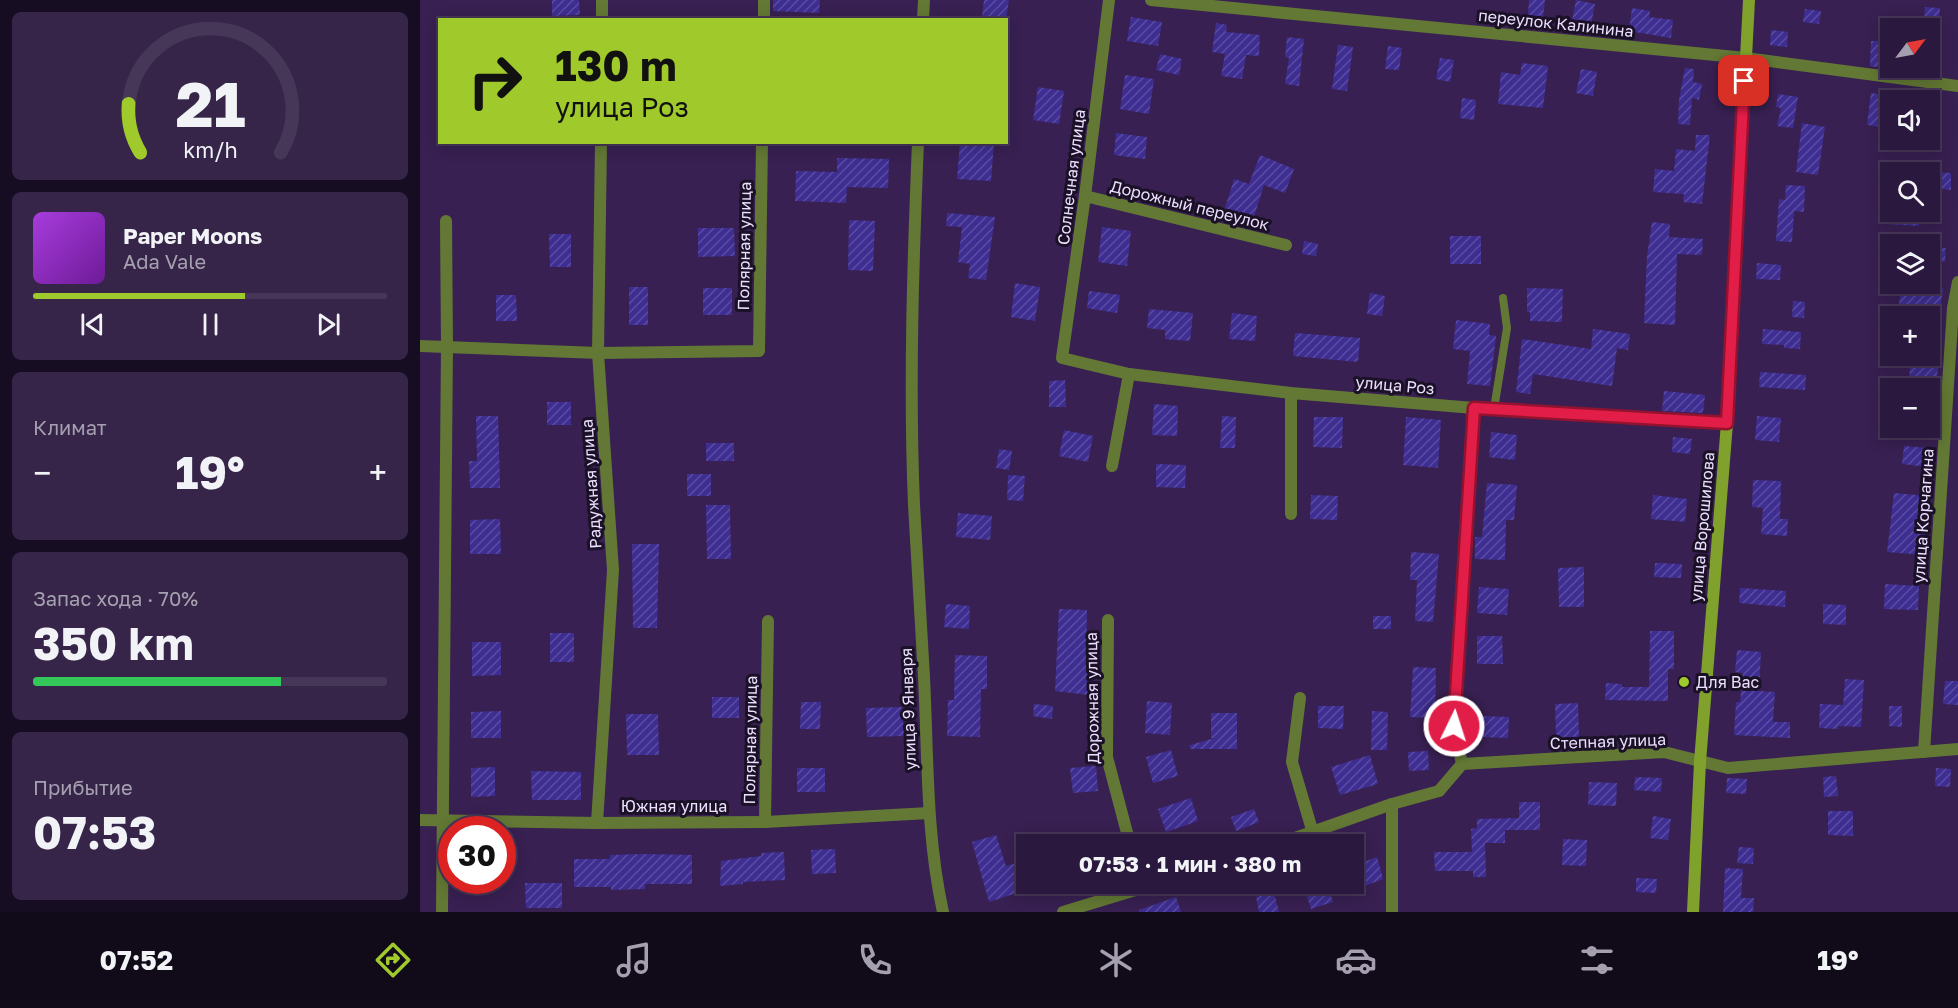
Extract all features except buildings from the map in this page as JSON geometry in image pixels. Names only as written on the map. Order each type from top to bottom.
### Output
[{"type":"main road","name":"улица Ворошилова","points":[[1693,912],[1700,762],[1727,423],[1749,0]]},
{"type":"street","points":[[602,0],[602,18]]},
{"type":"street","points":[[764,0],[764,18]]},
{"type":"street","points":[[923,18],[924,0]]},
{"type":"street","name":"Солнечная улица","points":[[1062,358],[1109,0]]},
{"type":"street","name":"переулок Калинина","points":[[1153,0],[1746,58],[1958,86]]},
{"type":"street","name":"Радужная улица","points":[[597,823],[613,570],[598,353],[601,144]]},
{"type":"street","name":"Полярная улица","points":[[598,353],[759,351],[762,144]]},
{"type":"street","name":"улица 9 Января","points":[[918,144],[912,339],[914,504],[929,813],[936,879],[943,912]]},
{"type":"street","name":"Дорожный переулок","points":[[1085,196],[1286,245]]},
{"type":"street","points":[[444,816],[446,221]]},
{"type":"street","name":"улица Корчагина","points":[[1924,752],[1953,308],[1958,282]]},
{"type":"street","points":[[420,346],[598,353]]},
{"type":"street","name":"улица Роз","points":[[1062,358],[1129,374],[1291,393],[1474,408],[1727,423]]},
{"type":"street","points":[[1112,466],[1129,374]]},
{"type":"street","points":[[1291,393],[1291,514]]},
{"type":"street","points":[[1310,834],[1392,804],[1439,791],[1462,765],[1454,726],[1474,408]]},
{"type":"street","name":"Дорожная улица","points":[[1108,620],[1107,757],[1127,834]]},
{"type":"street","name":"Полярная улица","points":[[765,822],[768,621]]},
{"type":"street","points":[[1300,698],[1292,762],[1313,833]]},
{"type":"street","name":"Степная улица","points":[[1462,765],[1664,752],[1728,768],[1958,749]]},
{"type":"street","points":[[1392,804],[1392,912]]},
{"type":"street","name":"Южная улица","points":[[516,821],[765,822],[929,813]]},
{"type":"street","name":"Южная улица","points":[[420,820],[438,820]]},
{"type":"street","points":[[442,894],[442,912]]},
{"type":"street","points":[[1063,912],[1116,894]]},
{"type":"lane","points":[[1494,409],[1507,327],[1503,298]]},
{"type":"place","name":"Для Вас","points":[[1684,682]]},
{"type":"route","points":[[1454,726],[1474,408],[1727,423],[1744,81]]}]
